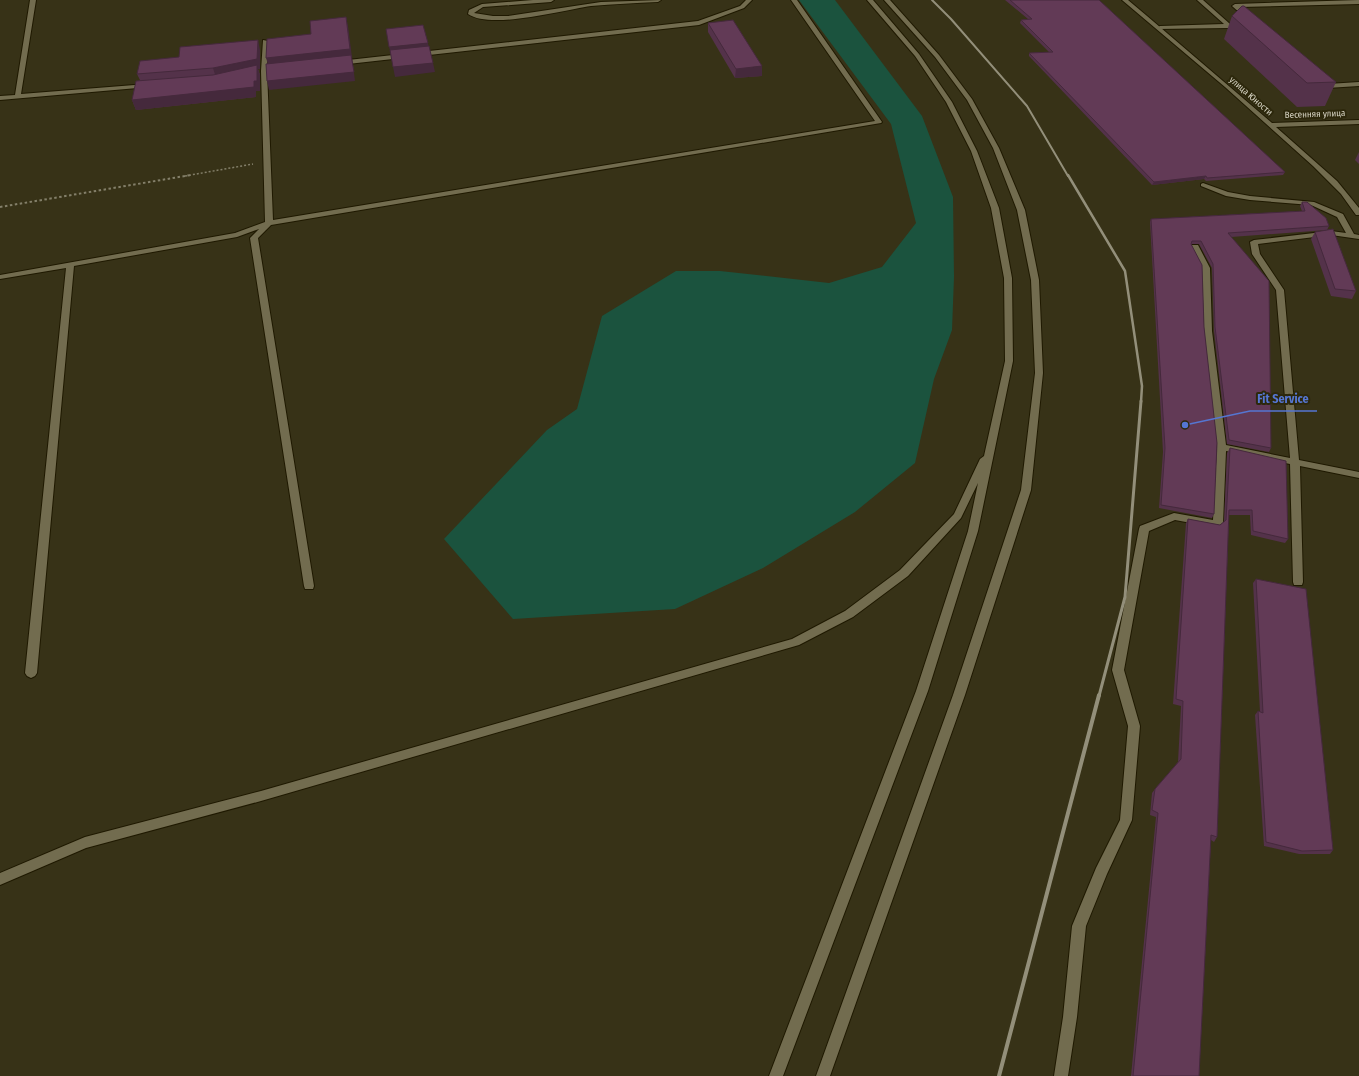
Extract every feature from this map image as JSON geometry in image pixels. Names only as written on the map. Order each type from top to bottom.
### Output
[{"type":"main road","points":[[18,96],[33,0]]},
{"type":"main road","points":[[551,0],[482,6],[471,11],[471,14],[482,17],[527,15],[582,6],[658,0]]},
{"type":"main road","points":[[335,63],[699,23],[742,7],[749,0]]},
{"type":"main road","points":[[0,277],[237,235],[269,223],[879,122],[794,0]]},
{"type":"main road","points":[[776,1076],[922,691],[973,531],[1009,361],[1008,278],[995,208],[974,151],[949,102],[917,55],[870,0]]},
{"type":"main road","points":[[822,1076],[959,695],[1026,490],[1039,373],[1035,280],[1019,203],[996,148],[970,100],[937,56],[887,0]]},
{"type":"main road","name":"улица Юности","points":[[1125,0],[1160,28],[1334,182],[1359,213]]},
{"type":"main road","points":[[1200,0],[1229,26]]},
{"type":"main road","points":[[1160,28],[1229,26],[1250,23],[1235,6],[1359,2]]},
{"type":"main road","points":[[265,41],[260,72],[268,162],[269,223],[254,238],[309,586]]},
{"type":"main road","points":[[260,72],[272,70]]},
{"type":"main road","points":[[1315,75],[1327,86],[1359,84]]},
{"type":"main road","points":[[0,98],[153,86]]},
{"type":"main road","name":"Весенняя улица","points":[[1271,125],[1359,122]]},
{"type":"main road","points":[[1203,185],[1226,194],[1250,198],[1312,203],[1340,216],[1355,237]]},
{"type":"main road","points":[[1298,582],[1295,463],[1280,290],[1256,254],[1254,242],[1331,233],[1355,237]]},
{"type":"main road","points":[[1061,1076],[1070,1017],[1079,926],[1101,872],[1126,820],[1134,726],[1118,670],[1144,529],[1174,516],[1218,524],[1222,447],[1208,331],[1206,268],[1195,247]]},
{"type":"main road","points":[[31,673],[70,264]]},
{"type":"main road","points":[[0,879],[85,843],[261,796],[795,642],[849,614],[904,573],[958,516],[993,441]]},
{"type":"main road","points":[[1222,447],[1359,475]]},
{"type":"path","points":[[0,207],[268,162]]},
{"type":"green space","points":[[799,0],[835,0],[922,116],[953,197],[954,277],[952,330],[934,379],[915,463],[855,512],[763,568],[675,609],[513,619],[444,539],[547,430],[577,409],[602,316],[676,271],[720,271],[829,283],[882,267],[916,223],[891,124]]},
{"type":"building","points":[[1010,0],[1099,0],[1285,172],[1207,178],[1206,176],[1154,182],[1029,53],[1053,52],[1021,20],[1032,19]]},
{"type":"building","points":[[1242,6],[1244,6],[1336,82],[1307,83],[1232,16]]},
{"type":"building","points":[[346,17],[350,49],[266,58],[267,39],[311,34],[310,21]]},
{"type":"building","points":[[733,20],[762,66],[736,69],[708,23]]},
{"type":"building","points":[[423,25],[428,43],[389,47],[386,29]]},
{"type":"building","points":[[258,40],[257,59],[213,68],[137,74],[140,61],[179,57],[180,47]]},
{"type":"building","points":[[429,46],[433,63],[393,67],[390,50]]},
{"type":"building","points":[[351,55],[354,72],[267,81],[266,64]]},
{"type":"building","points":[[257,65],[257,81],[254,81],[254,87],[132,100],[136,81],[213,75]]},
{"type":"building","points":[[1302,202],[1307,202],[1326,218],[1329,226],[1228,233],[1269,281],[1271,448],[1229,440],[1215,327],[1213,264],[1201,241],[1192,241],[1191,244],[1202,265],[1204,327],[1217,443],[1214,514],[1161,505],[1165,448],[1151,219],[1305,211]]},
{"type":"building","points":[[1333,229],[1356,291],[1335,289],[1315,232]]},
{"type":"building","points":[[1230,448],[1286,461],[1288,539],[1253,531],[1252,510],[1229,510],[1217,837],[1211,835],[1199,1076],[1133,1076],[1158,813],[1152,810],[1155,789],[1181,759],[1183,701],[1176,699],[1188,519],[1220,525],[1226,520]]},
{"type":"building","points":[[1256,579],[1306,589],[1333,850],[1302,851],[1266,842],[1258,711],[1263,713]]},
{"type":"railway","points":[[932,0],[951,19],[1027,106],[1068,176]]},
{"type":"railway","points":[[1068,175],[1125,271],[1142,386],[1141,402]]},
{"type":"railway","points":[[1099,696],[1125,597],[1141,401]]},
{"type":"railway","points":[[999,1076],[1099,695]]},
{"type":"place","name":"Fit Service","points":[[1185,425]]}]
